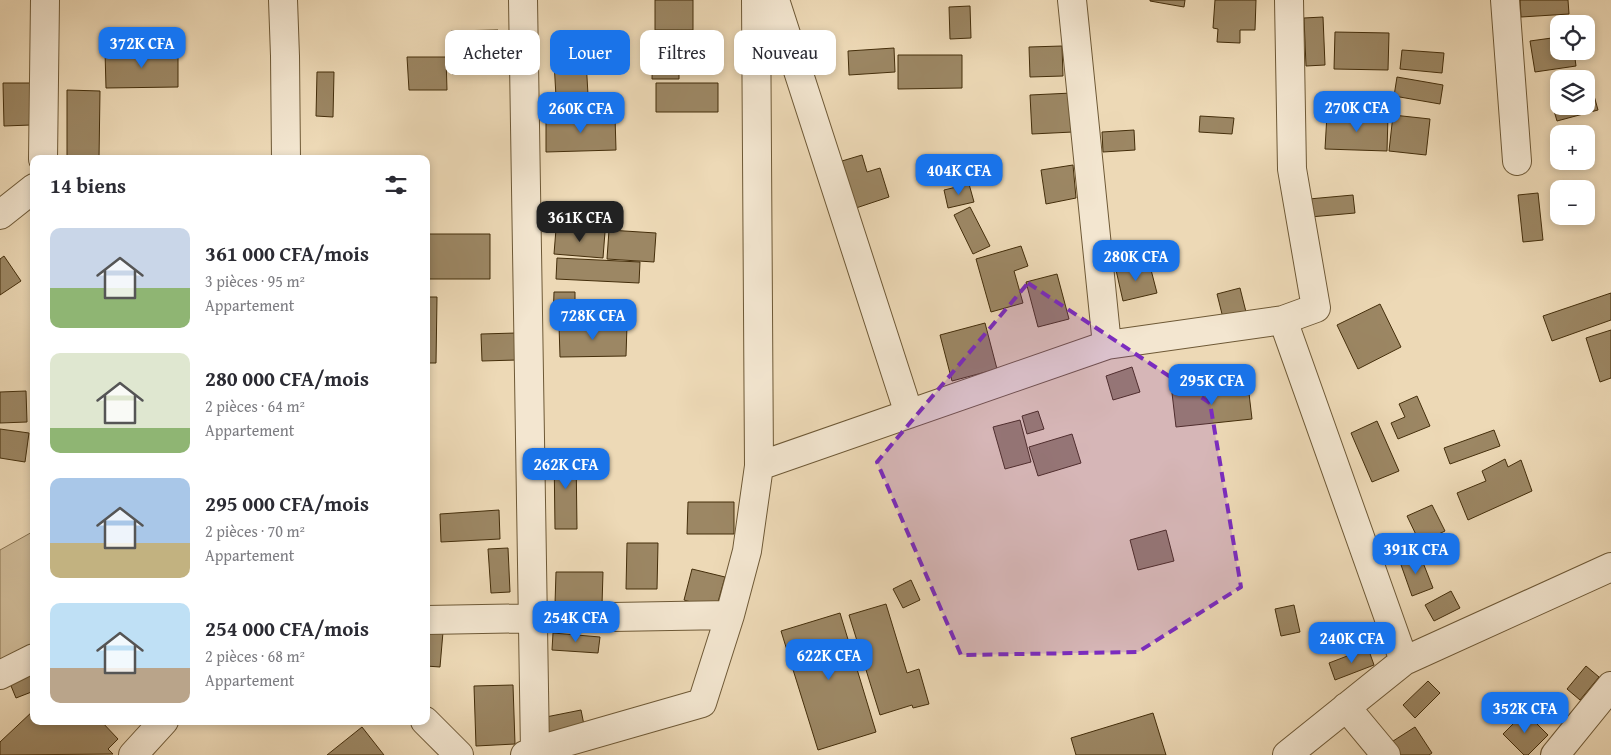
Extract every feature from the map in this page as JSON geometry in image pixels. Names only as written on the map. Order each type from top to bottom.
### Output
[{"type":"street","points":[[43,155],[45,0]]},
{"type":"street","points":[[283,0],[286,155]]},
{"type":"street","points":[[523,0],[533,618],[530,753],[702,703],[730,615],[747,551],[759,466],[756,0]]},
{"type":"street","points":[[775,0],[909,414]]},
{"type":"street","points":[[1072,0],[1107,346]]},
{"type":"street","points":[[759,466],[1107,346],[1283,320],[1316,308],[1292,170],[1289,0]]},
{"type":"street","points":[[1504,0],[1517,161]]},
{"type":"street","points":[[0,215],[30,191]]},
{"type":"street","points":[[1283,320],[1404,661]]},
{"type":"street","points":[[1287,755],[1404,661],[1611,567]]},
{"type":"street","points":[[430,620],[730,615]]},
{"type":"street","points":[[0,675],[30,660]]},
{"type":"street","points":[[1555,755],[1611,686]]},
{"type":"street","points":[[1346,707],[1386,755]]},
{"type":"street","points":[[133,755],[160,725]]},
{"type":"street","points":[[429,725],[459,755]]},
{"type":"highlighted area","points":[[1028,283],[1210,403],[1241,587],[1138,652],[961,655],[877,462]]},
{"type":"shaded area","points":[[30,533],[30,655],[0,669],[0,550]]},
{"type":"building","points":[[655,0],[693,0],[693,30],[655,30]]},
{"type":"building","points":[[1150,0],[1185,0],[1184,7]]},
{"type":"building","points":[[1215,0],[1256,0],[1255,30],[1240,30],[1240,43],[1217,42],[1218,29],[1213,28]]},
{"type":"building","points":[[1520,0],[1568,0],[1569,14],[1521,17]]},
{"type":"building","points":[[970,6],[971,38],[950,39],[949,7]]},
{"type":"building","points":[[1323,17],[1325,65],[1306,66],[1304,18]]},
{"type":"building","points":[[1335,32],[1389,33],[1388,70],[1334,69]]},
{"type":"building","points":[[1550,38],[1550,60],[1575,60],[1576,66],[1535,72],[1530,41]]},
{"type":"building","points":[[1062,46],[1063,76],[1030,77],[1029,47]]},
{"type":"building","points":[[894,48],[895,72],[849,75],[848,51]]},
{"type":"building","points":[[178,50],[178,87],[106,88],[105,51]]},
{"type":"building","points":[[1402,50],[1444,53],[1442,73],[1400,69]]},
{"type":"building","points":[[898,55],[962,55],[962,88],[898,89]]},
{"type":"building","points":[[407,57],[445,57],[447,90],[409,90]]},
{"type":"building","points":[[317,72],[334,72],[333,117],[316,116]]},
{"type":"building","points":[[555,75],[587,75],[589,112],[557,114]]},
{"type":"building","points":[[652,75],[679,75],[679,79],[652,79]]},
{"type":"building","points":[[1397,77],[1443,85],[1440,104],[1394,96]]},
{"type":"building","points":[[3,83],[30,83],[31,125],[4,126]]},
{"type":"building","points":[[656,83],[718,83],[718,112],[656,112]]},
{"type":"building","points":[[67,90],[100,91],[99,155],[67,155]]},
{"type":"building","points":[[1072,93],[1073,132],[1032,134],[1030,95]]},
{"type":"building","points":[[1595,99],[1598,110],[1595,111]]},
{"type":"building","points":[[1327,114],[1388,116],[1387,151],[1325,149]]},
{"type":"building","points":[[1393,115],[1430,119],[1426,155],[1389,151]]},
{"type":"building","points":[[1555,115],[1579,115],[1557,121]]},
{"type":"building","points":[[615,116],[616,150],[546,152],[546,118]]},
{"type":"building","points":[[1200,116],[1234,118],[1232,134],[1199,132]]},
{"type":"building","points":[[1134,130],[1135,150],[1103,152],[1102,132]]},
{"type":"building","points":[[862,155],[867,172],[880,168],[889,197],[856,208],[842,161]]},
{"type":"building","points":[[1073,165],[1076,198],[1046,204],[1041,170]]},
{"type":"building","points":[[969,184],[974,202],[948,208],[944,190]]},
{"type":"building","points":[[1538,193],[1543,240],[1523,242],[1518,195]]},
{"type":"building","points":[[1353,195],[1355,213],[1310,217],[1309,199]]},
{"type":"building","points":[[970,207],[990,246],[973,254],[954,215]]},
{"type":"building","points":[[556,229],[605,232],[603,258],[554,254]]},
{"type":"building","points":[[609,230],[656,233],[654,262],[607,259]]},
{"type":"building","points":[[430,234],[490,234],[490,279],[430,279]]},
{"type":"building","points":[[1021,246],[1028,266],[1014,271],[1023,303],[991,312],[976,259]]},
{"type":"building","points":[[4,256],[21,281],[0,295],[0,259]]},
{"type":"building","points":[[557,258],[640,262],[639,283],[556,279]]},
{"type":"building","points":[[1149,262],[1157,293],[1123,301],[1116,270]]},
{"type":"building","points":[[1057,274],[1069,319],[1038,327],[1026,282]]},
{"type":"building","points":[[1240,288],[1248,320],[1225,326],[1217,294]]},
{"type":"building","points":[[554,292],[575,292],[575,322],[553,322]]},
{"type":"building","points":[[1611,293],[1611,320],[1552,341],[1543,316]]},
{"type":"building","points":[[430,297],[437,297],[436,363],[430,363]]},
{"type":"building","points":[[1380,304],[1401,347],[1358,369],[1337,325]]},
{"type":"building","points":[[985,323],[997,369],[952,381],[940,335]]},
{"type":"building","points":[[559,325],[627,325],[626,356],[560,357]]},
{"type":"building","points":[[1611,330],[1611,378],[1600,382],[1586,338]]},
{"type":"building","points":[[516,333],[517,360],[482,361],[481,334]]},
{"type":"building","points":[[1132,367],[1140,392],[1113,400],[1106,376]]},
{"type":"building","points":[[1248,385],[1252,419],[1176,427],[1172,393]]},
{"type":"building","points":[[26,391],[27,422],[0,423],[0,392]]},
{"type":"building","points":[[1417,396],[1430,426],[1398,439],[1391,423],[1405,417],[1399,404]]},
{"type":"building","points":[[1038,411],[1044,429],[1027,434],[1022,416]]},
{"type":"building","points":[[1020,420],[1031,462],[1005,469],[993,427]]},
{"type":"building","points":[[1377,421],[1399,471],[1372,482],[1351,433]]},
{"type":"building","points":[[0,429],[29,433],[25,462],[0,458]]},
{"type":"building","points":[[1494,430],[1500,446],[1450,464],[1444,448]]},
{"type":"building","points":[[1072,434],[1081,463],[1038,476],[1029,447]]},
{"type":"building","points":[[554,450],[576,450],[577,529],[555,529]]},
{"type":"building","points":[[1505,459],[1508,467],[1521,460],[1532,491],[1468,520],[1457,493],[1486,481],[1482,471]]},
{"type":"building","points":[[688,502],[734,502],[734,534],[687,534]]},
{"type":"building","points":[[1432,505],[1445,531],[1420,543],[1407,516]]},
{"type":"building","points":[[499,510],[500,539],[441,542],[440,514]]},
{"type":"building","points":[[1166,530],[1174,561],[1138,570],[1130,540]]},
{"type":"building","points":[[627,543],[658,543],[657,589],[626,589]]},
{"type":"building","points":[[508,548],[510,592],[491,593],[488,549]]},
{"type":"building","points":[[1420,555],[1433,588],[1412,596],[1400,562]]},
{"type":"building","points":[[692,569],[725,577],[716,609],[684,600]]},
{"type":"building","points":[[556,572],[603,572],[602,605],[555,604]]},
{"type":"building","points":[[911,580],[920,600],[903,608],[893,589]]},
{"type":"building","points":[[1451,591],[1460,608],[1434,621],[1425,605]]},
{"type":"building","points":[[886,604],[907,673],[919,669],[929,704],[913,708],[912,705],[880,715],[849,615]]},
{"type":"building","points":[[1294,605],[1300,632],[1281,636],[1275,609]]},
{"type":"building","points":[[840,613],[876,732],[818,750],[781,631]]},
{"type":"building","points":[[430,630],[443,632],[440,667],[430,666]]},
{"type":"building","points":[[553,633],[600,637],[598,653],[552,650]]},
{"type":"building","points":[[1368,648],[1374,665],[1335,680],[1329,663]]},
{"type":"building","points":[[1586,666],[1599,677],[1580,700],[1567,689]]},
{"type":"building","points":[[30,673],[30,693],[16,698],[9,681]]},
{"type":"building","points":[[1428,681],[1440,693],[1415,718],[1403,705]]},
{"type":"building","points":[[513,685],[515,744],[476,746],[474,686]]},
{"type":"building","points":[[581,710],[585,730],[549,737],[546,717]]},
{"type":"building","points":[[1525,712],[1548,735],[1528,755],[1524,755],[1503,734]]},
{"type":"building","points":[[1153,713],[1166,755],[1076,755],[1071,738]]},
{"type":"building","points":[[30,714],[30,725],[105,725],[118,739],[108,749],[113,754],[0,755],[0,742]]},
{"type":"building","points":[[362,727],[384,755],[327,755]]},
{"type":"building","points":[[1415,727],[1432,753],[1429,755],[1398,755],[1390,743]]}]
